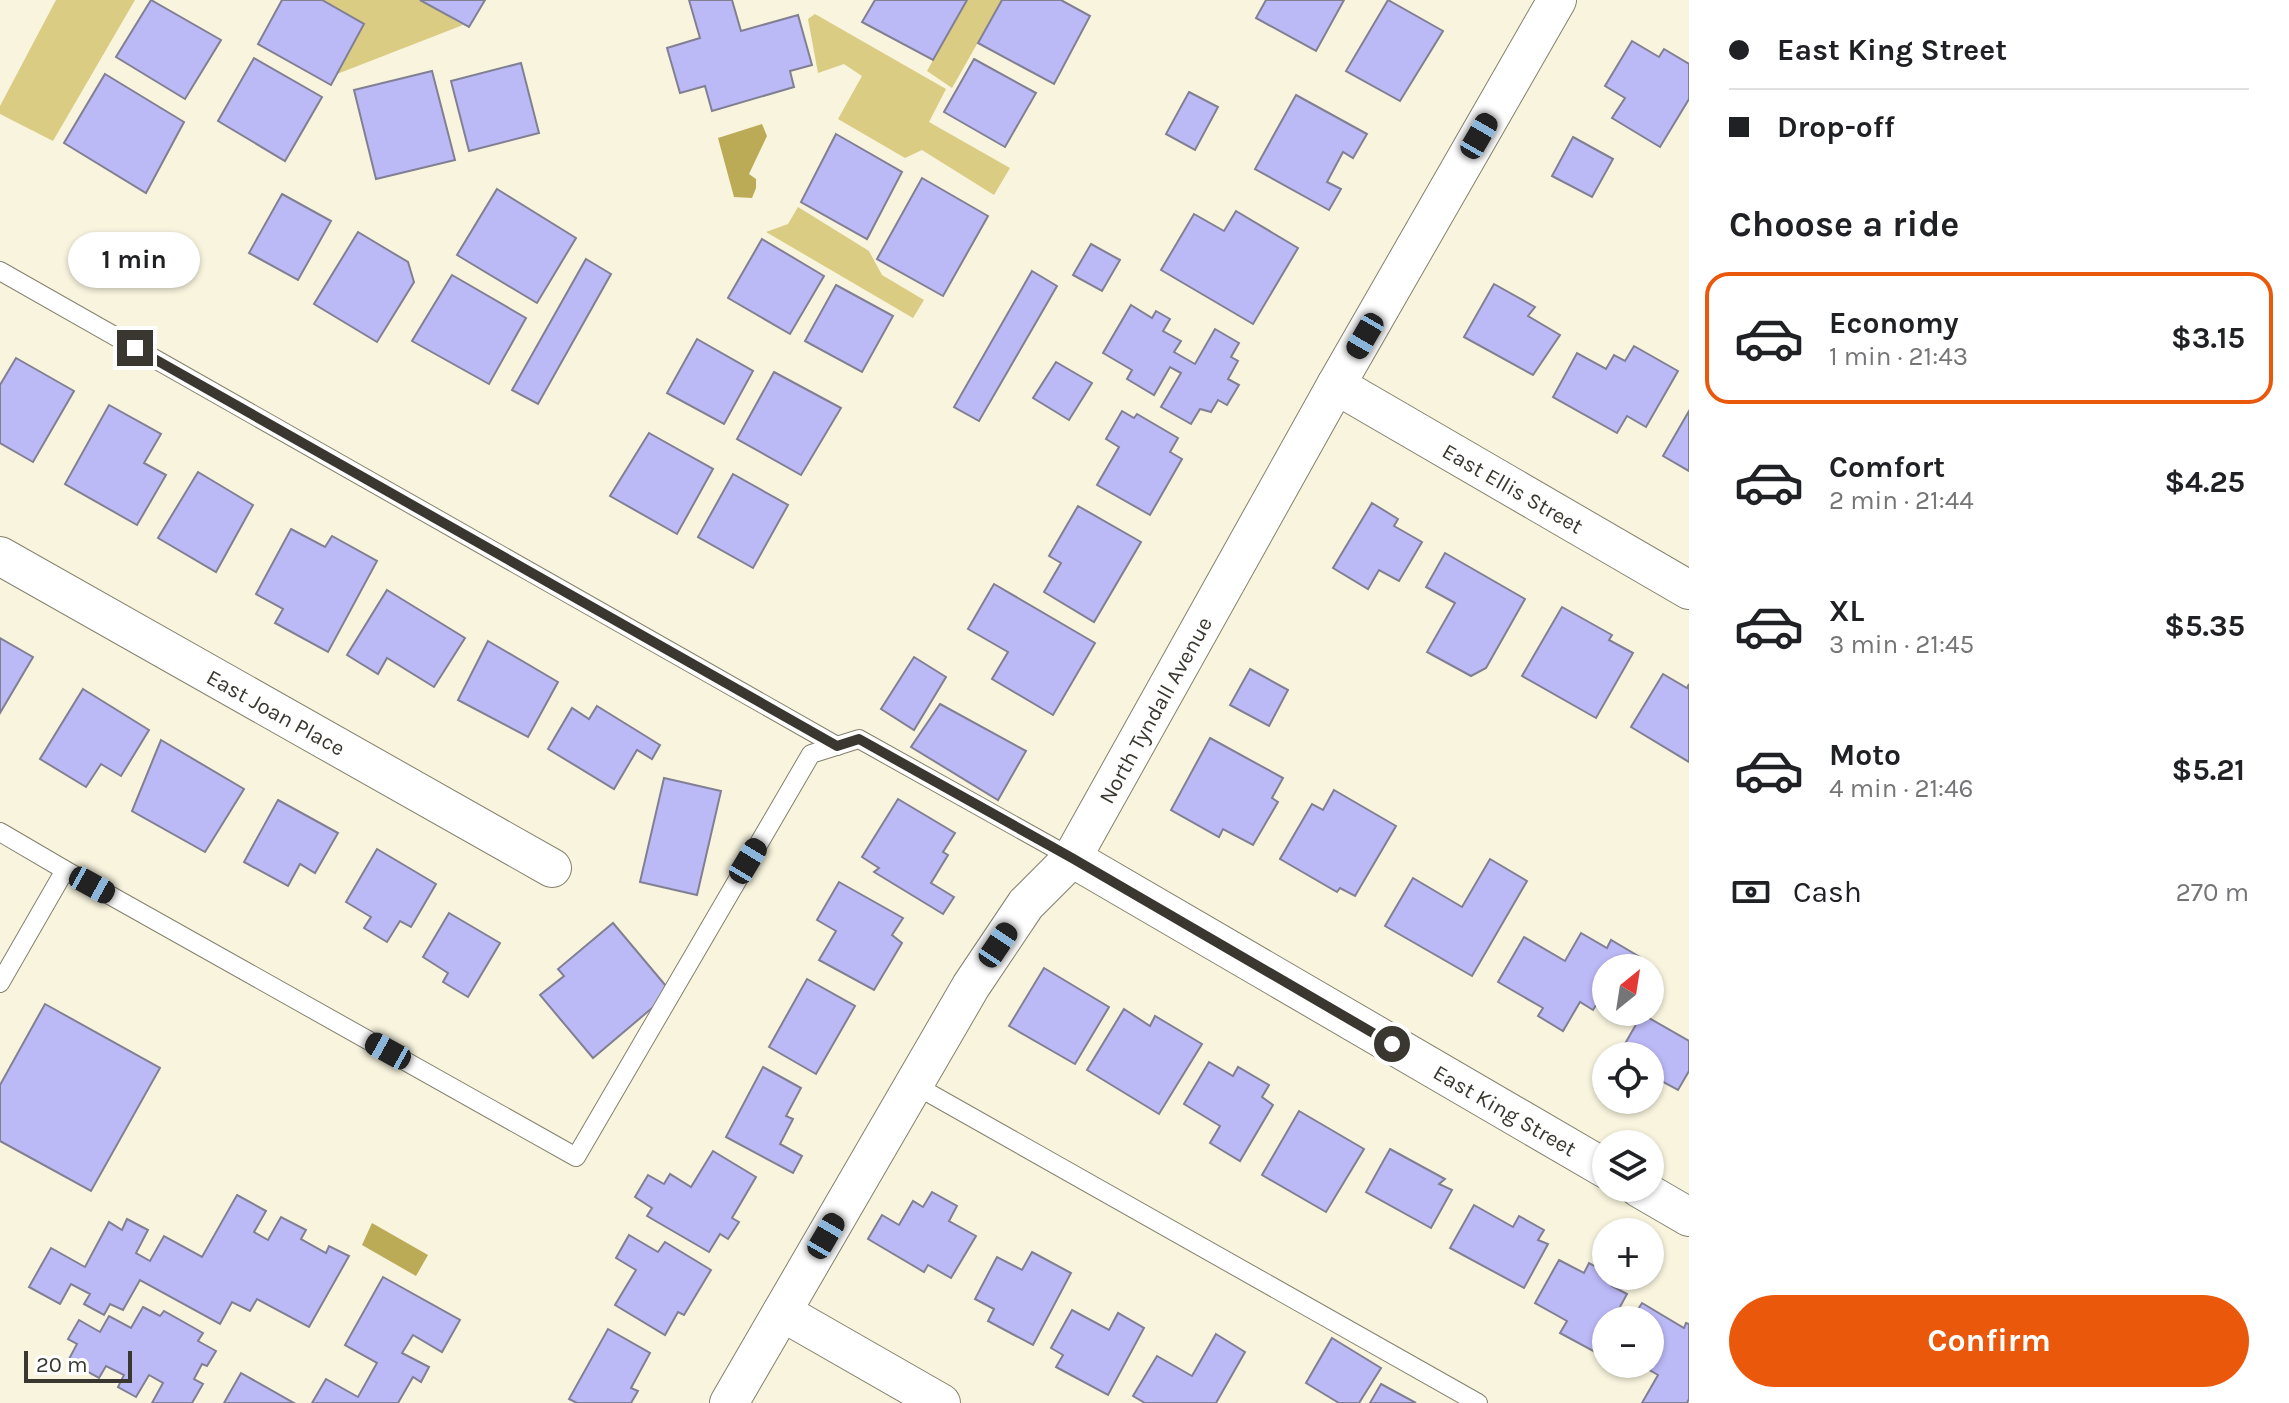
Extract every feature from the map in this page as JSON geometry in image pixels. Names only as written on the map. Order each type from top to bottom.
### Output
[{"type":"street","name":"North Tyndall Avenue","points":[[729,1403],[971,986],[1026,904],[1072,858],[1336,385],[1557,0]]},
{"type":"street","name":"East Ellis Street","points":[[1336,385],[1689,590]]},
{"type":"street","name":"East Joan Place","points":[[0,556],[552,868]]},
{"type":"street","name":"East King Street","points":[[1072,858],[1592,1161]]},
{"type":"street","points":[[1663,1202],[1689,1217]]},
{"type":"street","points":[[782,1312],[941,1403]]},
{"type":"lane","points":[[0,271],[837,746]]},
{"type":"lane","points":[[0,832],[576,1157],[811,754],[859,739],[1072,858]]},
{"type":"lane","points":[[0,983],[65,870]]},
{"type":"lane","points":[[913,1084],[1478,1403]]},
{"type":"shaded area","points":[[56,0],[135,0],[53,141],[0,114],[0,106]]},
{"type":"shaded area","points":[[322,0],[420,0],[463,25],[337,74],[364,24]]},
{"type":"shaded area","points":[[967,0],[1002,0],[952,88],[927,71]]},
{"type":"shaded area","points":[[815,14],[946,89],[929,122],[1010,168],[994,195],[922,150],[905,158],[838,119],[862,76],[844,64],[818,73],[808,19]]},
{"type":"shaded area","points":[[762,124],[767,136],[749,174],[756,179],[756,188],[752,198],[734,197],[718,138]]},
{"type":"shaded area","points":[[798,207],[869,251],[882,275],[924,300],[913,318],[766,232],[788,224]]},
{"type":"shaded area","points":[[372,1223],[428,1255],[416,1276],[362,1245]]},
{"type":"building","points":[[151,0],[221,40],[185,99],[116,57]]},
{"type":"building","points":[[282,0],[322,0],[364,24],[331,85],[258,44]]},
{"type":"building","points":[[420,0],[485,0],[469,27]]},
{"type":"building","points":[[689,0],[732,0],[741,31],[798,15],[812,65],[790,71],[794,87],[712,111],[705,86],[680,93],[667,48],[700,38]]},
{"type":"building","points":[[875,0],[967,0],[933,60],[862,22]]},
{"type":"building","points":[[1002,0],[1061,0],[1090,16],[1054,84],[978,43]]},
{"type":"building","points":[[1266,0],[1344,0],[1316,51],[1256,18]]},
{"type":"building","points":[[1388,0],[1443,31],[1400,101],[1346,71]]},
{"type":"building","points":[[1632,41],[1659,57],[1664,49],[1689,64],[1689,99],[1660,147],[1612,118],[1625,98],[1605,86]]},
{"type":"building","points":[[254,58],[322,97],[285,161],[218,121]]},
{"type":"building","points":[[974,59],[1036,93],[1005,147],[944,112]]},
{"type":"building","points":[[521,63],[539,133],[469,151],[451,81]]},
{"type":"building","points":[[432,71],[455,160],[376,179],[354,90]]},
{"type":"building","points":[[105,74],[184,122],[146,193],[64,143]]},
{"type":"building","points":[[1189,92],[1218,107],[1195,150],[1166,134]]},
{"type":"building","points":[[1296,95],[1367,134],[1353,158],[1343,152],[1327,182],[1341,189],[1329,210],[1255,169]]},
{"type":"building","points":[[836,134],[902,172],[867,239],[801,202]]},
{"type":"building","points":[[1573,137],[1613,159],[1592,197],[1552,176]]},
{"type":"building","points":[[922,178],[988,216],[943,296],[877,259]]},
{"type":"building","points":[[497,189],[576,238],[537,303],[457,255]]},
{"type":"building","points":[[282,194],[331,221],[298,280],[249,253]]},
{"type":"building","points":[[1236,211],[1298,248],[1253,324],[1161,270],[1194,214],[1224,231]]},
{"type":"building","points":[[358,232],[408,262],[414,282],[377,342],[314,304]]},
{"type":"building","points":[[762,239],[824,276],[790,334],[728,298]]},
{"type":"building","points":[[1091,244],[1120,260],[1102,291],[1073,275]]},
{"type":"building","points":[[586,259],[611,274],[538,404],[512,390]]},
{"type":"building","points":[[1032,271],[1057,286],[979,421],[954,407]]},
{"type":"building","points":[[452,275],[526,318],[489,384],[412,341]]},
{"type":"building","points":[[1494,284],[1535,307],[1528,316],[1560,335],[1533,375],[1464,337]]},
{"type":"building","points":[[836,285],[893,316],[862,372],[805,341]]},
{"type":"building","points":[[1131,305],[1152,318],[1156,311],[1170,319],[1163,331],[1181,341],[1174,352],[1195,364],[1215,329],[1239,343],[1231,357],[1238,361],[1228,379],[1239,385],[1227,405],[1218,400],[1211,412],[1200,409],[1191,424],[1161,407],[1181,373],[1170,367],[1154,395],[1127,379],[1132,370],[1103,353]]},
{"type":"building","points":[[697,339],[753,371],[724,424],[667,393]]},
{"type":"building","points":[[1634,346],[1678,371],[1646,427],[1627,416],[1617,433],[1553,397],[1577,353],[1606,369],[1614,355],[1625,361]]},
{"type":"building","points":[[16,358],[74,391],[33,462],[0,443],[0,385]]},
{"type":"building","points":[[1056,362],[1092,383],[1069,420],[1033,398]]},
{"type":"building","points":[[774,372],[841,408],[801,475],[737,439]]},
{"type":"building","points":[[109,405],[161,434],[144,463],[166,475],[137,525],[65,484]]},
{"type":"building","points":[[1122,411],[1134,418],[1137,414],[1178,438],[1170,452],[1182,459],[1150,515],[1097,485],[1119,447],[1106,439]]},
{"type":"building","points":[[1689,411],[1689,471],[1663,456]]},
{"type":"building","points":[[649,433],[713,469],[677,534],[610,496]]},
{"type":"building","points":[[198,472],[253,505],[216,572],[158,538]]},
{"type":"building","points":[[733,474],[788,505],[753,568],[698,537]]},
{"type":"building","points":[[1372,503],[1398,519],[1394,526],[1422,542],[1399,581],[1379,570],[1368,589],[1333,568]]},
{"type":"building","points":[[1078,506],[1141,542],[1094,622],[1044,592],[1061,563],[1049,556]]},
{"type":"building","points":[[291,529],[325,547],[332,536],[377,561],[328,652],[275,623],[283,609],[256,594]]},
{"type":"building","points":[[1445,553],[1525,599],[1486,668],[1471,676],[1427,652],[1455,603],[1426,587]]},
{"type":"building","points":[[994,584],[1095,643],[1053,715],[992,679],[1008,652],[968,629]]},
{"type":"building","points":[[387,590],[465,638],[434,687],[387,658],[378,674],[347,655]]},
{"type":"building","points":[[1562,607],[1612,635],[1609,640],[1633,653],[1596,718],[1522,676]]},
{"type":"building","points":[[0,638],[33,657],[0,713]]},
{"type":"building","points":[[488,641],[558,682],[528,737],[458,700]]},
{"type":"building","points":[[914,657],[946,677],[914,730],[881,709]]},
{"type":"building","points":[[1250,669],[1288,690],[1269,726],[1230,705]]},
{"type":"building","points":[[1663,674],[1687,688],[1689,684],[1689,762],[1631,727]]},
{"type":"building","points":[[83,689],[149,730],[121,776],[101,764],[86,787],[40,759]]},
{"type":"building","points":[[940,704],[1026,751],[998,800],[911,747]]},
{"type":"building","points":[[597,706],[660,745],[652,759],[637,750],[614,789],[548,749],[572,708],[589,719]]},
{"type":"building","points":[[1210,738],[1283,778],[1272,798],[1278,802],[1253,845],[1223,829],[1219,837],[1171,810]]},
{"type":"building","points":[[161,740],[244,789],[205,852],[132,811]]},
{"type":"building","points":[[664,778],[721,791],[697,895],[640,882]]},
{"type":"building","points":[[1334,790],[1396,826],[1355,896],[1340,888],[1337,892],[1280,859],[1312,804],[1323,810]]},
{"type":"building","points":[[898,799],[955,833],[943,852],[948,855],[931,883],[954,897],[943,914],[874,872],[879,868],[862,857]]},
{"type":"building","points":[[278,800],[338,833],[315,873],[300,864],[288,886],[244,862]]},
{"type":"building","points":[[377,849],[436,884],[411,927],[400,921],[387,942],[364,928],[371,917],[346,902]]},
{"type":"building","points":[[1490,859],[1527,881],[1472,976],[1385,926],[1413,878],[1462,907]]},
{"type":"building","points":[[839,882],[903,918],[892,935],[902,943],[874,990],[819,960],[836,931],[817,920]]},
{"type":"building","points":[[449,913],[500,943],[468,997],[443,982],[448,973],[423,957]]},
{"type":"building","points":[[613,923],[671,992],[593,1058],[540,995],[564,976],[558,969]]},
{"type":"building","points":[[1581,933],[1607,948],[1611,940],[1635,954],[1592,954],[1592,1009],[1580,1002],[1563,1031],[1538,1016],[1543,1008],[1498,982],[1524,937],[1565,961]]},
{"type":"building","points":[[1044,968],[1109,1007],[1075,1064],[1009,1026]]},
{"type":"building","points":[[807,979],[855,1006],[816,1074],[769,1047]]},
{"type":"building","points":[[45,1004],[160,1068],[91,1191],[0,1141],[0,1085]]},
{"type":"building","points":[[1124,1009],[1150,1026],[1155,1016],[1202,1044],[1159,1114],[1087,1070]]},
{"type":"building","points":[[1635,1026],[1663,1026],[1689,1041],[1689,1071],[1678,1090],[1664,1082],[1664,1042],[1626,1042]]},
{"type":"building","points":[[1209,1062],[1233,1076],[1238,1067],[1269,1085],[1262,1097],[1273,1105],[1240,1161],[1210,1143],[1220,1126],[1184,1104]]},
{"type":"building","points":[[763,1067],[801,1088],[786,1116],[793,1119],[780,1144],[802,1156],[793,1173],[726,1137]]},
{"type":"building","points":[[1299,1111],[1364,1149],[1326,1212],[1262,1175]]},
{"type":"building","points":[[1390,1149],[1445,1179],[1439,1184],[1452,1190],[1431,1228],[1366,1192]]},
{"type":"building","points":[[713,1151],[756,1177],[732,1218],[739,1222],[728,1239],[720,1234],[709,1252],[647,1216],[652,1208],[635,1197],[648,1175],[664,1184],[670,1174],[691,1187]]},
{"type":"building","points":[[932,1192],[957,1206],[949,1221],[976,1236],[951,1278],[928,1265],[924,1272],[868,1239],[882,1215],[899,1225],[913,1201],[923,1207]]},
{"type":"building","points":[[237,1195],[266,1211],[254,1232],[268,1240],[281,1217],[306,1230],[301,1239],[326,1253],[329,1246],[349,1256],[309,1327],[257,1299],[250,1311],[232,1302],[220,1324],[140,1280],[123,1310],[110,1304],[104,1315],[84,1304],[90,1294],[71,1284],[60,1304],[29,1287],[51,1248],[85,1267],[109,1222],[122,1230],[127,1219],[148,1230],[136,1253],[150,1261],[164,1236],[202,1257]]},
{"type":"building","points":[[1474,1205],[1513,1227],[1519,1216],[1544,1230],[1538,1240],[1548,1244],[1524,1288],[1450,1248]]},
{"type":"building","points":[[629,1235],[658,1252],[665,1242],[711,1270],[684,1315],[678,1312],[665,1335],[615,1305],[636,1270],[616,1258]]},
{"type":"building","points":[[1032,1252],[1071,1273],[1033,1345],[988,1321],[994,1309],[975,1299],[997,1257],[1022,1270]]},
{"type":"building","points":[[1559,1260],[1584,1273],[1589,1263],[1592,1265],[1592,1290],[1620,1290],[1627,1294],[1621,1306],[1592,1306],[1592,1350],[1560,1333],[1567,1321],[1535,1303]]},
{"type":"building","points":[[383,1277],[460,1320],[442,1352],[413,1335],[402,1353],[429,1367],[421,1382],[413,1377],[398,1403],[312,1403],[326,1379],[358,1397],[377,1363],[345,1345]]},
{"type":"building","points":[[143,1307],[160,1316],[164,1311],[203,1333],[198,1341],[216,1351],[207,1366],[202,1364],[194,1379],[203,1384],[192,1403],[152,1403],[163,1383],[149,1375],[136,1397],[118,1387],[124,1375],[106,1366],[99,1378],[68,1361],[77,1344],[68,1339],[79,1320],[100,1332],[109,1316],[131,1328]]},
{"type":"building","points":[[1072,1310],[1109,1330],[1118,1313],[1144,1328],[1108,1395],[1056,1367],[1063,1355],[1051,1348]]},
{"type":"building","points":[[1664,1316],[1684,1328],[1686,1323],[1689,1324],[1687,1403],[1642,1403],[1656,1378],[1664,1378]]},
{"type":"building","points":[[608,1329],[650,1353],[631,1388],[638,1391],[631,1403],[577,1403],[569,1399]]},
{"type":"building","points":[[1216,1334],[1245,1352],[1216,1403],[1145,1403],[1133,1396],[1157,1356],[1192,1376]]},
{"type":"building","points":[[1332,1338],[1381,1368],[1359,1403],[1339,1403],[1306,1383]]},
{"type":"building","points":[[241,1373],[294,1403],[224,1403]]},
{"type":"building","points":[[1381,1384],[1416,1403],[1370,1403]]},
{"type":"route","points":[[135,348],[837,746],[859,739],[1072,858],[1392,1044]]}]
